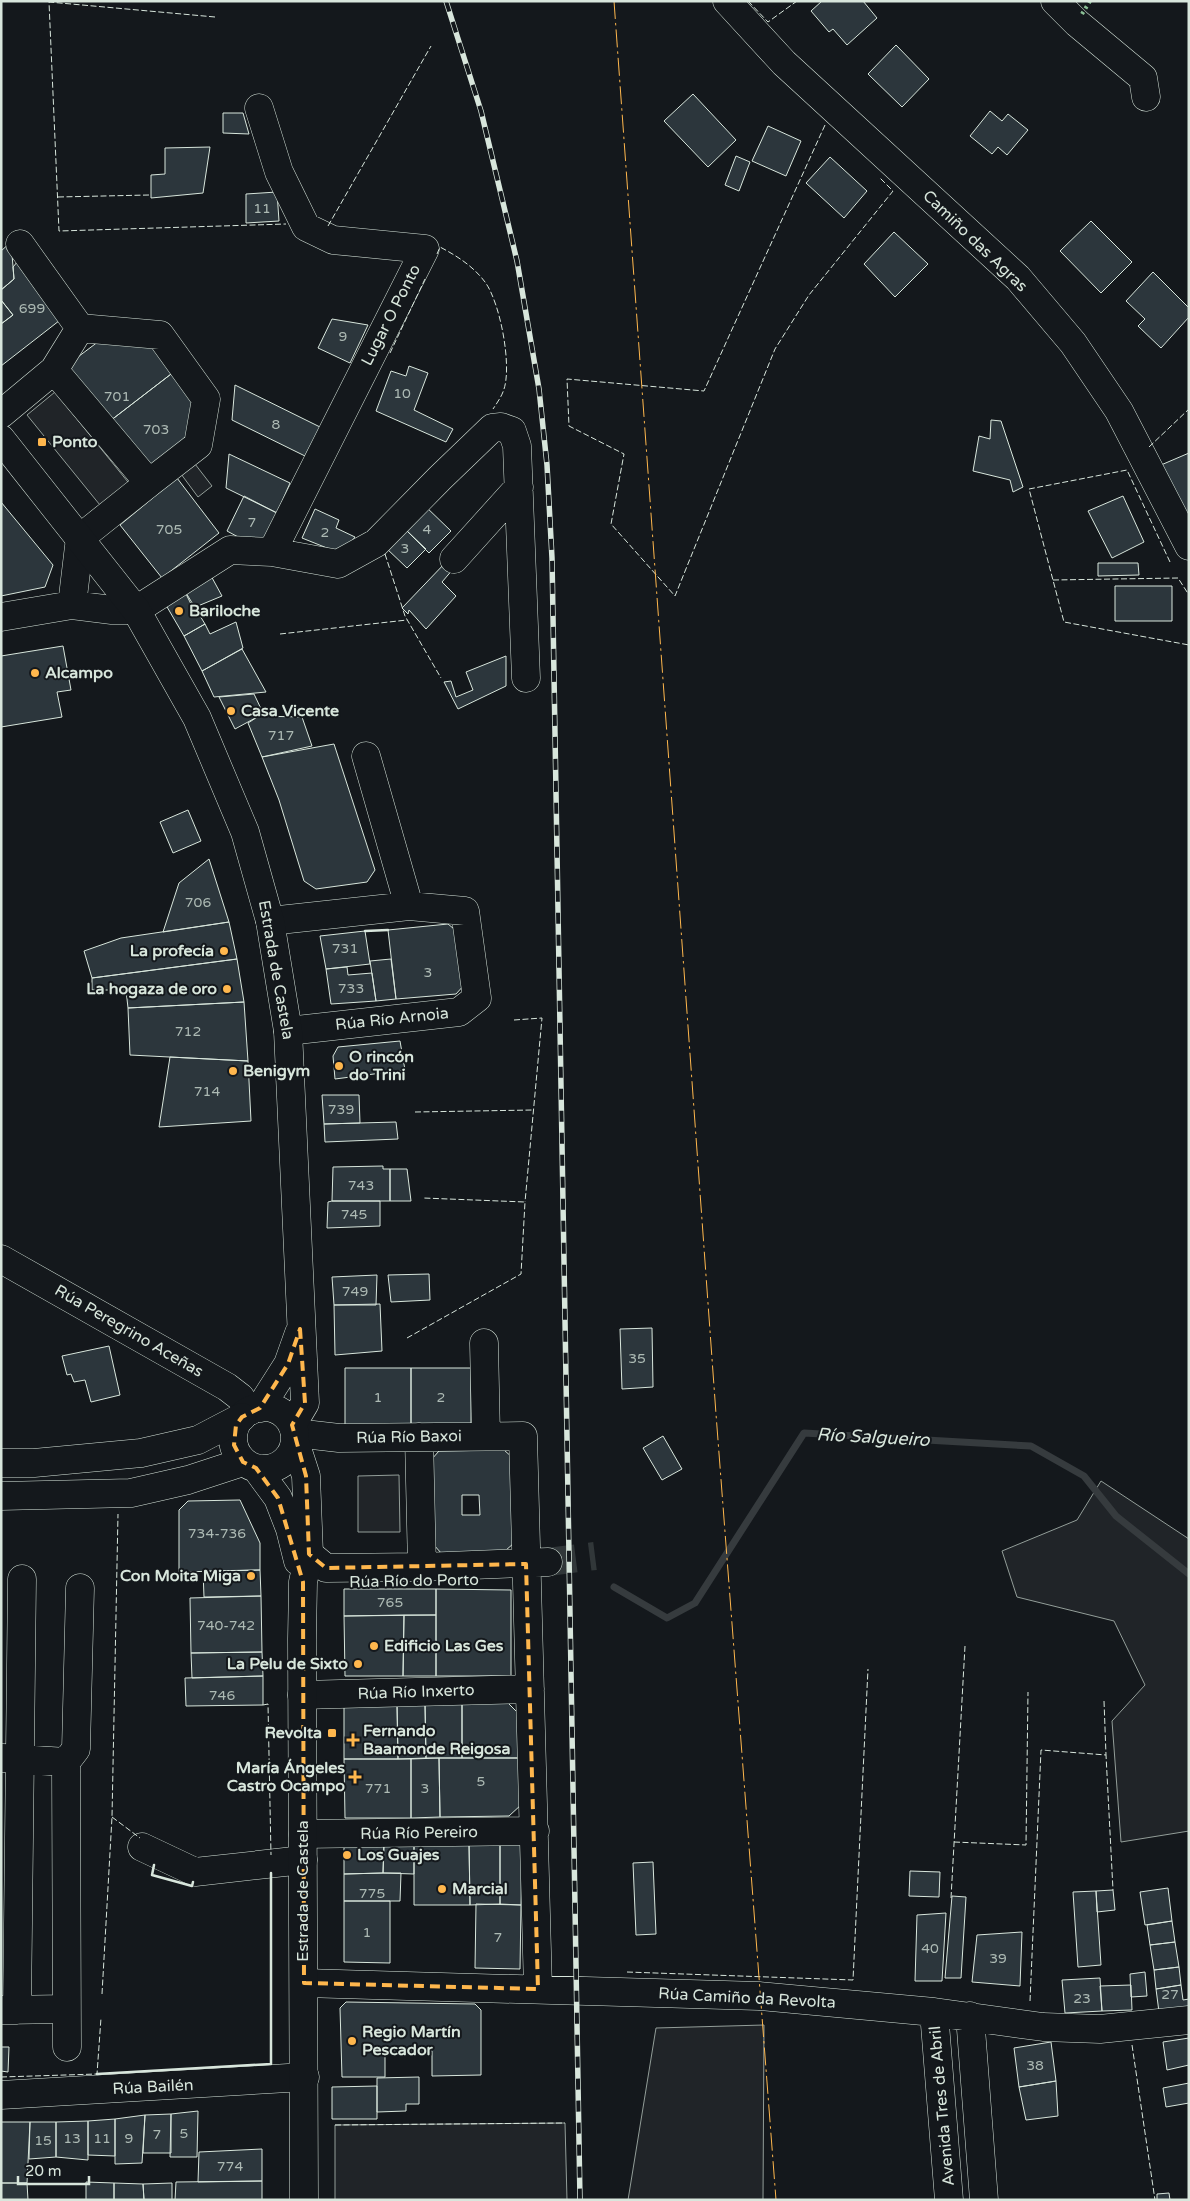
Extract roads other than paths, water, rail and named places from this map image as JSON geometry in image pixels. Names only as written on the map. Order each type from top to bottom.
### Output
[{"type":"main road","name":"Camiño das Agras","points":[[727,1],[784,63],[1024,286],[1072,343],[1119,411],[1189,546]]},
{"type":"main road","points":[[1055,1],[1077,23],[1143,78],[1146,97]]},
{"type":"main road","name":"Lugar O Ponto","points":[[259,108],[279,172],[306,227],[333,240],[425,249],[272,552]]},
{"type":"main road","points":[[20,244],[80,328],[160,335],[206,399],[198,445],[80,538],[72,604]]},
{"type":"main road","points":[[1,414],[54,370],[80,328]]},
{"type":"main road","points":[[54,370],[149,483]]},
{"type":"main road","points":[[1,617],[72,604],[136,610],[230,550],[272,552],[338,564],[376,543],[492,428],[501,427],[512,431],[518,446],[526,678]]},
{"type":"main road","name":"Estrada de Castela","points":[[1,439],[136,610],[197,718],[245,832],[270,921],[288,1030],[300,1329],[304,1363],[305,1403],[294,1433]]},
{"type":"main road","points":[[454,559],[519,487]]},
{"type":"main road","points":[[366,756],[409,906]]},
{"type":"main road","name":"Rúa Río Arnoia","points":[[270,921],[409,906],[466,911],[477,998],[459,1012],[288,1030]]},
{"type":"main road","name":"Rúa Peregrino Aceñas","points":[[1,1258],[227,1387],[240,1397],[250,1412]]},
{"type":"main road","points":[[300,1329],[288,1364],[250,1412],[236,1425],[234,1444],[278,1498],[290,1529],[303,1582]]},
{"type":"main road","points":[[484,1343],[486,1436]]},
{"type":"main road","points":[[1,1463],[34,1463],[141,1453],[198,1440],[250,1412],[270,1408],[279,1411],[294,1433],[306,1476],[308,1554],[303,1582]]},
{"type":"main road","points":[[1,1496],[130,1493],[250,1465],[266,1470],[277,1467],[292,1452],[294,1433]]},
{"type":"main road","name":"Rúa Río Baxoi","points":[[294,1433],[339,1438],[523,1436],[533,1568]]},
{"type":"main road","points":[[419,1437],[422,1567]]},
{"type":"main road","points":[[308,1554],[326,1568],[533,1568],[530,1689],[538,1989]]},
{"type":"main road","name":"Rúa Río do Porto","points":[[303,1582],[533,1568]]},
{"type":"main road","points":[[22,1579],[10,1758],[9,2010],[66,2009]]},
{"type":"main road","name":"Estrada de Castela","points":[[303,1582],[304,2200]]},
{"type":"main road","points":[[66,2047],[66,1762],[76,1749],[80,1588]]},
{"type":"main road","name":"Rúa Río Inxerto","points":[[302,1696],[530,1689]]},
{"type":"main road","points":[[10,1758],[66,1762]]},
{"type":"main road","name":"Rúa Río Pereiro","points":[[142,1847],[195,1872],[303,1847],[535,1831]]},
{"type":"main road","name":"Rúa Camiño da Revolta","points":[[304,1983],[759,1996],[934,2012],[1043,2027],[1100,2029],[1189,2020]]},
{"type":"main road","name":"Avenida Tres de Abril","points":[[934,2012],[949,2200]]},
{"type":"main road","points":[[970,2016],[984,2200]]},
{"type":"main road","name":"Rúa Bailén","points":[[1,2095],[305,2077]]},
{"type":"waterway","name":"Río Salgueiro","points":[[614,1587],[667,1618],[695,1603],[804,1433],[1031,1446],[1084,1476],[1116,1516],[1189,1574]]},
{"type":"tunnel","points":[[548,1562],[595,1556]]},
{"type":"railway","points":[[446,1],[481,111],[517,261],[539,389],[547,465],[552,558],[580,2200]]},
{"type":"place","name":"Ponto","points":[[42,442]]},
{"type":"place","name":"Bariloche","points":[[179,611]]},
{"type":"place","name":"Alcampo","points":[[35,673]]},
{"type":"place","name":"Casa Vicente","points":[[231,711]]},
{"type":"place","name":"La profecía","points":[[224,951]]},
{"type":"place","name":"La hogaza de oro","points":[[227,989]]},
{"type":"place","name":"O rincón do Trini","points":[[339,1066]]},
{"type":"place","name":"Benigym","points":[[233,1071]]},
{"type":"place","name":"Con Moita Miga","points":[[251,1576]]},
{"type":"place","name":"Edificio Las Ges","points":[[374,1646]]},
{"type":"place","name":"La Pelu de Sixto","points":[[358,1664]]},
{"type":"place","name":"Revolta","points":[[332,1733]]},
{"type":"place","name":"Fernando Baamonde Reigosa","points":[[353,1740]]},
{"type":"place","name":"María Ángeles Castro Ocampo","points":[[355,1777]]},
{"type":"place","name":"Los Guajes","points":[[347,1855]]},
{"type":"place","name":"Marcial","points":[[442,1889]]},
{"type":"place","name":"Regio Martín Pescador","points":[[352,2041]]}]
